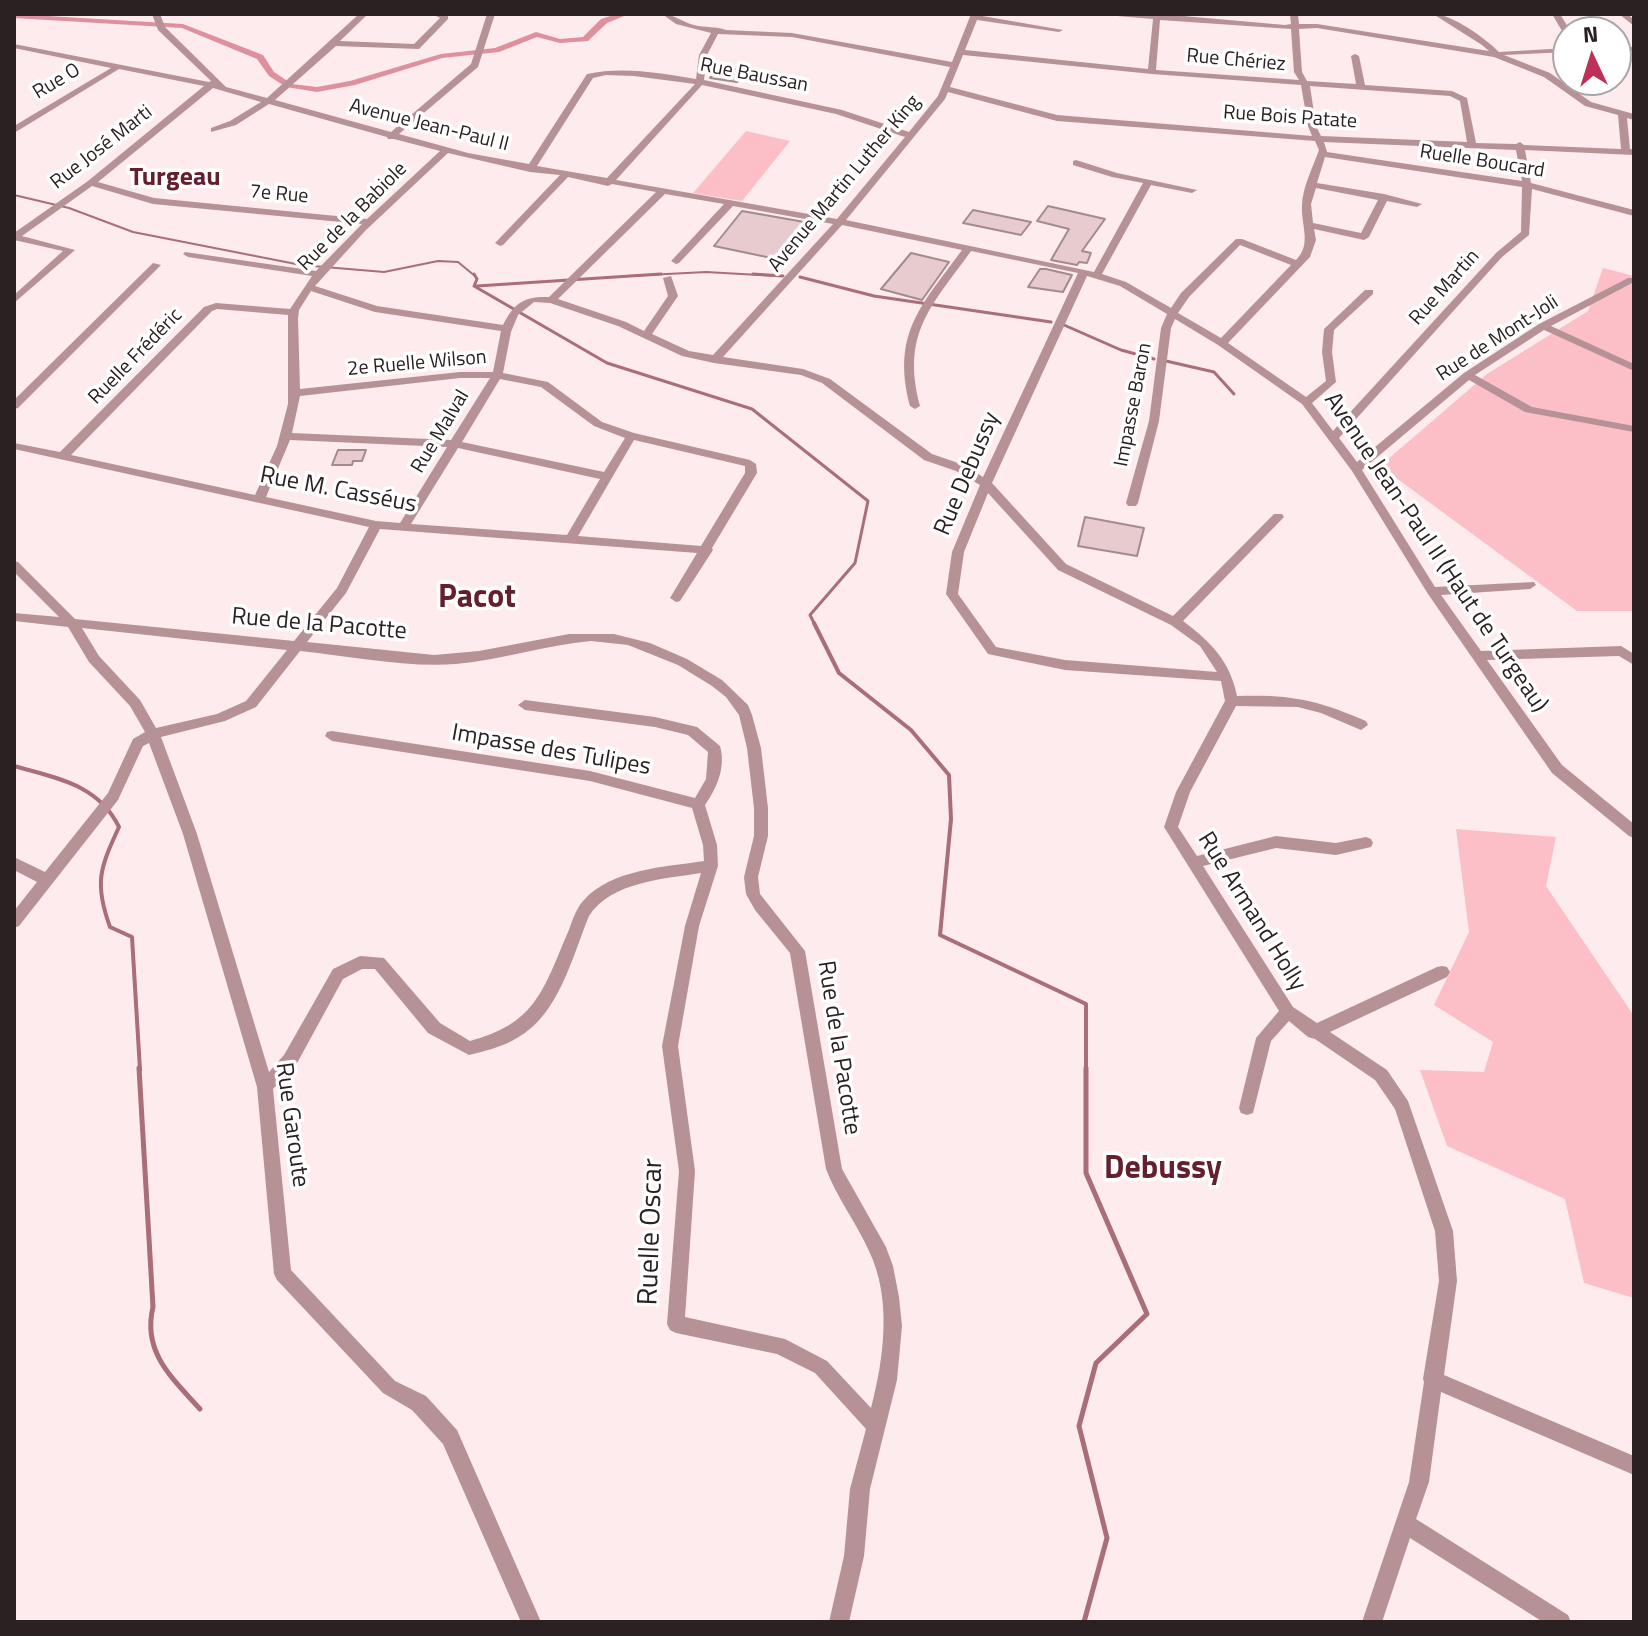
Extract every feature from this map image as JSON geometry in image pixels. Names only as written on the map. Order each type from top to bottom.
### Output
[{"type":"street","points":[[214,130],[247,117],[364,14]]},
{"type":"street","points":[[332,43],[416,47],[445,17],[436,14]]},
{"type":"street","points":[[391,137],[480,54],[491,14]]},
{"type":"street","points":[[666,14],[689,26],[789,34],[955,65]]},
{"type":"street","points":[[1117,14],[1326,28],[1497,54],[1552,51]]},
{"type":"street","points":[[1222,343],[1299,265],[1308,251],[1305,209],[1322,154],[1320,139],[1312,126],[1305,84],[1298,72],[1298,27],[1294,14]]},
{"type":"street","points":[[1437,14],[1497,54],[1549,77],[1588,104],[1634,117]]},
{"type":"street","points":[[1623,14],[1634,24]]},
{"type":"street","points":[[974,16],[1059,30]]},
{"type":"street","name":"Avenue Martin Luther King","points":[[714,360],[839,222],[947,89],[974,16]]},
{"type":"street","points":[[1152,72],[1157,16]]},
{"type":"street","points":[[158,20],[213,83]]},
{"type":"street","points":[[608,183],[699,84],[703,55],[717,29]]},
{"type":"street","name":"Avenue Jean-Paul II","points":[[14,46],[213,83],[445,151],[530,169],[839,222],[967,250]]},
{"type":"street","name":"Rue Chériez","points":[[960,52],[1152,72],[1460,95],[1464,100],[1472,143]]},
{"type":"street","points":[[1355,56],[1361,87]]},
{"type":"street","name":"Rue O","points":[[14,130],[119,66]]},
{"type":"street","name":"Rue Baussan","points":[[530,169],[590,76],[598,71],[632,71],[844,113],[863,122],[909,135]]},
{"type":"street","name":"Rue José Marti","points":[[14,237],[91,183],[213,83]]},
{"type":"street","name":"Rue Bois Patate","points":[[947,89],[1057,118],[1320,139],[1520,145],[1632,153]]},
{"type":"street","points":[[1622,115],[1632,153]]},
{"type":"street","name":"Rue Martin","points":[[1333,438],[1499,255],[1522,239],[1529,227],[1527,185],[1520,145]]},
{"type":"street","name":"Rue de la Babiole","points":[[294,312],[309,287],[370,222],[445,151]]},
{"type":"street","name":"Ruelle Boucard","points":[[1322,154],[1527,185],[1634,213]]},
{"type":"street","points":[[1076,163],[1192,190]]},
{"type":"street","points":[[500,243],[565,175]]},
{"type":"street","name":"Rue Debussy","points":[[1149,181],[1090,273],[986,484],[958,552],[952,594],[992,651],[1065,665],[1227,677]]},
{"type":"street","name":"7e Rue","points":[[91,183],[153,201],[370,222]]},
{"type":"street","points":[[1312,185],[1417,204]]},
{"type":"street","points":[[662,192],[551,300],[646,336],[661,345],[714,360],[803,372],[826,381],[928,457],[960,468],[986,484],[1062,567],[1175,622],[1204,643],[1227,677],[1232,701],[1283,699],[1316,704],[1361,725]]},
{"type":"street","points":[[1308,225],[1364,237],[1384,197]]},
{"type":"street","points":[[676,261],[730,204]]},
{"type":"street","points":[[14,237],[70,250],[15,299]]},
{"type":"street","points":[[1172,314],[1185,295],[1239,241],[1299,265]]},
{"type":"street","points":[[915,406],[907,382],[906,357],[914,329],[967,250]]},
{"type":"street","name":"Avenue Jean-Paul II (Haut de Turgeau)","points":[[967,250],[1090,273],[1123,284],[1222,343],[1306,402],[1356,469],[1432,591],[1557,769],[1634,832]]},
{"type":"street","points":[[188,254],[325,271]]},
{"type":"street","points":[[14,406],[156,265]]},
{"type":"street","points":[[646,336],[673,296],[668,278]]},
{"type":"street","name":"Rue de Mont-Joli","points":[[1356,469],[1468,375],[1543,326],[1631,280]]},
{"type":"street","points":[[309,287],[375,309],[504,328]]},
{"type":"street","points":[[1306,402],[1331,382],[1327,352],[1329,329],[1369,292]]},
{"type":"street","name":"Rue Malval","points":[[403,528],[497,375],[505,349],[504,328],[511,315],[532,299],[551,300]]},
{"type":"street","name":"Ruelle Frédéric","points":[[62,457],[208,309],[216,306],[294,312]]},
{"type":"street","points":[[259,499],[287,436],[295,393],[294,312]]},
{"type":"street","name":"Impasse Baron","points":[[1132,503],[1154,421],[1166,328],[1172,314]]},
{"type":"street","points":[[1543,326],[1634,368]]},
{"type":"street","name":"2e Ruelle Wilson","points":[[295,393],[460,375],[497,375],[544,384],[598,424],[631,436],[750,464],[751,473],[676,598]]},
{"type":"street","points":[[1468,375],[1529,410],[1634,429]]},
{"type":"street","points":[[287,436],[456,444],[608,477]]},
{"type":"street","points":[[570,540],[631,436]]},
{"type":"street","name":"Rue M. Casséus","points":[[14,446],[376,525],[707,550]]},
{"type":"street","points":[[1175,622],[1278,517]]},
{"type":"street","points":[[14,922],[113,794],[135,748],[153,734],[244,710],[342,590],[376,525]]},
{"type":"street","name":"Rue Garoute","points":[[14,565],[74,625],[94,659],[135,703],[153,734],[190,834],[265,1087],[283,1274],[389,1387],[419,1403],[450,1437],[531,1622]]},
{"type":"street","points":[[1432,591],[1530,585]]},
{"type":"street","name":"Rue de la Pacotte","points":[[14,617],[296,647],[464,661],[563,639],[615,638],[641,645],[703,674],[743,707],[752,735],[761,821],[761,838],[751,869],[754,898],[787,934],[797,951],[834,1169],[841,1190],[877,1242],[890,1294],[895,1337],[893,1359],[855,1514],[855,1553],[839,1622]]},
{"type":"street","points":[[1478,656],[1621,651],[1634,660]]},
{"type":"street","name":"Rue Armand Holly","points":[[1232,701],[1183,792],[1171,827],[1288,1012],[1381,1075],[1402,1106],[1444,1231],[1448,1281],[1419,1482],[1372,1622]]},
{"type":"street","points":[[265,1087],[290,1060],[338,974],[360,962],[379,963],[434,1028],[469,1048],[500,1042],[532,1022],[587,906],[610,889],[635,878],[711,866],[710,845],[698,804],[711,788],[716,773],[715,750],[692,731],[610,713],[525,705]]},
{"type":"street","name":"Impasse des Tulipes","points":[[332,736],[590,776],[698,804]]},
{"type":"street","points":[[1195,862],[1276,842],[1336,849],[1366,843]]},
{"type":"street","points":[[14,863],[46,880]]},
{"type":"street","name":"Ruelle Oscar","points":[[711,866],[692,926],[670,1046],[687,1171],[676,1324],[779,1345],[821,1367],[877,1428]]},
{"type":"street","points":[[1314,1032],[1442,972]]},
{"type":"street","points":[[1247,1108],[1264,1038],[1288,1012]]},
{"type":"street","points":[[1432,1379],[1634,1466]]},
{"type":"street","points":[[1405,1523],[1561,1622]]},
{"type":"shaded area","points":[[746,131],[790,141],[742,201],[693,193]]},
{"type":"shaded area","points":[[1603,268],[1634,276],[1634,611],[1577,611],[1380,466],[1487,374],[1588,311]]},
{"type":"shaded area","points":[[1456,829],[1556,837],[1546,886],[1634,1016],[1634,1298],[1584,1283],[1565,1199],[1447,1146],[1420,1070],[1484,1072],[1493,1042],[1434,1005],[1469,932]]},
{"type":"building","points":[[719,67],[746,71],[737,82],[710,78]]},
{"type":"building","points":[[1048,206],[1105,219],[1082,251],[1091,253],[1087,263],[1079,262],[1077,265],[1051,260],[1069,229],[1037,221]]},
{"type":"building","points":[[973,210],[1031,222],[1021,235],[963,223]]},
{"type":"building","points":[[742,211],[810,223],[781,260],[714,246]]},
{"type":"building","points":[[911,253],[949,262],[922,300],[881,289]]},
{"type":"building","points":[[1040,269],[1072,275],[1063,292],[1028,287]]},
{"type":"building","points":[[338,450],[366,450],[362,461],[353,461],[352,465],[332,465]]},
{"type":"building","points":[[1085,517],[1144,528],[1137,556],[1078,546]]},
{"type":"waterway","points":[[14,16],[183,26],[260,57],[271,74],[289,86],[317,90],[334,88],[441,56],[497,51],[536,34],[560,41],[585,39],[604,21],[625,14]]},
{"type":"waterway","points":[[766,14],[864,14]]},
{"type":"waterway","points":[[14,195],[69,208],[133,232],[301,265],[384,272],[438,261],[458,262],[475,276]]},
{"type":"waterway","points":[[639,275],[706,272],[777,276]]},
{"type":"waterway","points":[[474,274],[477,279],[474,286],[607,363],[752,409],[868,501],[855,563],[810,615],[839,673],[911,730],[949,775],[951,819],[940,935],[1086,1004],[1086,1173],[1147,1314],[1096,1363],[1079,1426],[1107,1538],[1084,1622]]},
{"type":"waterway","points":[[639,275],[661,274]]},
{"type":"waterway","points":[[753,274],[783,276]]},
{"type":"waterway","points":[[477,286],[639,275]]},
{"type":"waterway","points":[[628,276],[639,275]]},
{"type":"waterway","points":[[800,277],[874,296],[1051,322]]},
{"type":"waterway","points":[[1064,325],[1121,350],[1154,359]]},
{"type":"waterway","points":[[1166,361],[1214,372],[1234,394]]},
{"type":"waterway","points":[[14,766],[60,779],[88,792],[100,801],[119,827],[101,876],[102,899],[110,927],[132,937],[140,1070]]},
{"type":"waterway","points":[[139,1068],[153,1307],[152,1338],[170,1375],[200,1409]]},
{"type":"district","name":"Turgeau","points":[[175,179]]},
{"type":"district","name":"Pacot","points":[[477,599]]},
{"type":"district","name":"Debussy","points":[[1163,1170]]}]
